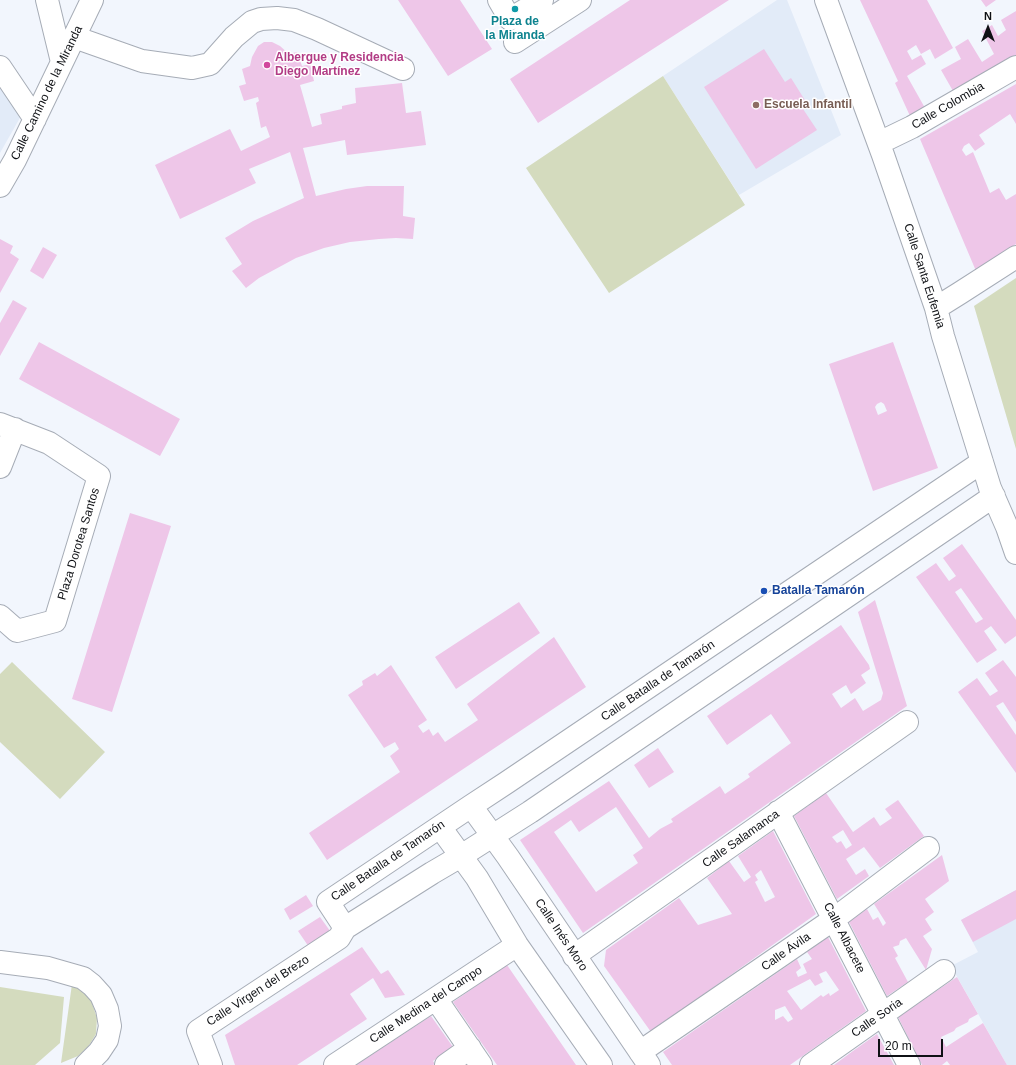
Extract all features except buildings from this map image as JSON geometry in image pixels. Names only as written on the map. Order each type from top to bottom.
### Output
[{"type":"street","points":[[48,0],[62,62]]},
{"type":"street","name":"Calle Camino de la Miranda","points":[[0,186],[15,160],[92,0]]},
{"type":"street","points":[[499,0],[510,19],[542,0]]},
{"type":"street","points":[[514,42],[580,0]]},
{"type":"street","name":"Calle Santa Eufemia","points":[[826,0],[879,143],[936,308],[943,336],[982,462],[1016,553]]},
{"type":"street","points":[[74,37],[142,61],[192,68],[210,64],[234,37],[252,22],[261,19],[277,18],[300,23],[404,69]]},
{"type":"street","name":"Calle Colombia","points":[[879,143],[912,127],[1016,66]]},
{"type":"street","points":[[0,67],[35,119]]},
{"type":"street","points":[[936,308],[1016,257]]},
{"type":"street","name":"Plaza Dorotea Santos","points":[[0,467],[8,426],[49,443],[99,476],[55,621],[17,631],[0,616]]},
{"type":"street","name":"Calle Batalla de Tamarón","points":[[345,928],[328,902],[982,462]]},
{"type":"street","points":[[345,928],[493,836],[994,496]]},
{"type":"street","name":"Calle Salamanca","points":[[574,956],[908,722]]},
{"type":"street","name":"Calle Inés Moro","points":[[471,806],[645,1058]]},
{"type":"street","name":"Calle Albacete","points":[[778,812],[909,1065]]},
{"type":"street","points":[[440,827],[477,878],[518,945],[601,1065]]},
{"type":"street","name":"Calle Ávila","points":[[645,1058],[928,848]]},
{"type":"street","name":"Calle Virgen del Brezo","points":[[211,1065],[198,1031],[339,938],[345,928]]},
{"type":"street","name":"Calle Medina del Campo","points":[[335,1065],[518,945]]},
{"type":"street","points":[[0,962],[48,968],[83,978],[101,995],[107,1009],[110,1026],[106,1040],[99,1052],[86,1065]]},
{"type":"street","name":"Calle Soria","points":[[811,1065],[944,971]]},
{"type":"street","points":[[436,998],[475,1056],[446,1065]]},
{"type":"shaded area","name":"Escuela Infantil","points":[[777,0],[787,0],[841,135],[739,195],[663,76]]},
{"type":"shaded area","points":[[0,86],[21,116],[0,153]]},
{"type":"shaded area","points":[[1016,890],[1016,1065],[1007,1065],[951,966],[978,952],[961,920]]},
{"type":"green space","points":[[663,76],[745,205],[609,293],[526,168]]},
{"type":"green space","points":[[1016,278],[1016,449],[974,306]]},
{"type":"green space","points":[[12,662],[105,752],[60,799],[0,742],[0,674]]},
{"type":"green space","points":[[72,984],[81,987],[90,997],[97,1018],[96,1034],[88,1047],[78,1056],[61,1063]]},
{"type":"green space","points":[[0,987],[64,997],[60,1043],[35,1065],[0,1065]]},
{"type":"place","name":"Plaza de la Miranda","points":[[515,9]]},
{"type":"place","name":"Albergue y Residencia Diego Martínez","points":[[267,65]]},
{"type":"place","name":"Escuela Infantil","points":[[756,105]]},
{"type":"place","name":"Batalla Tamarón","points":[[764,591]]}]
